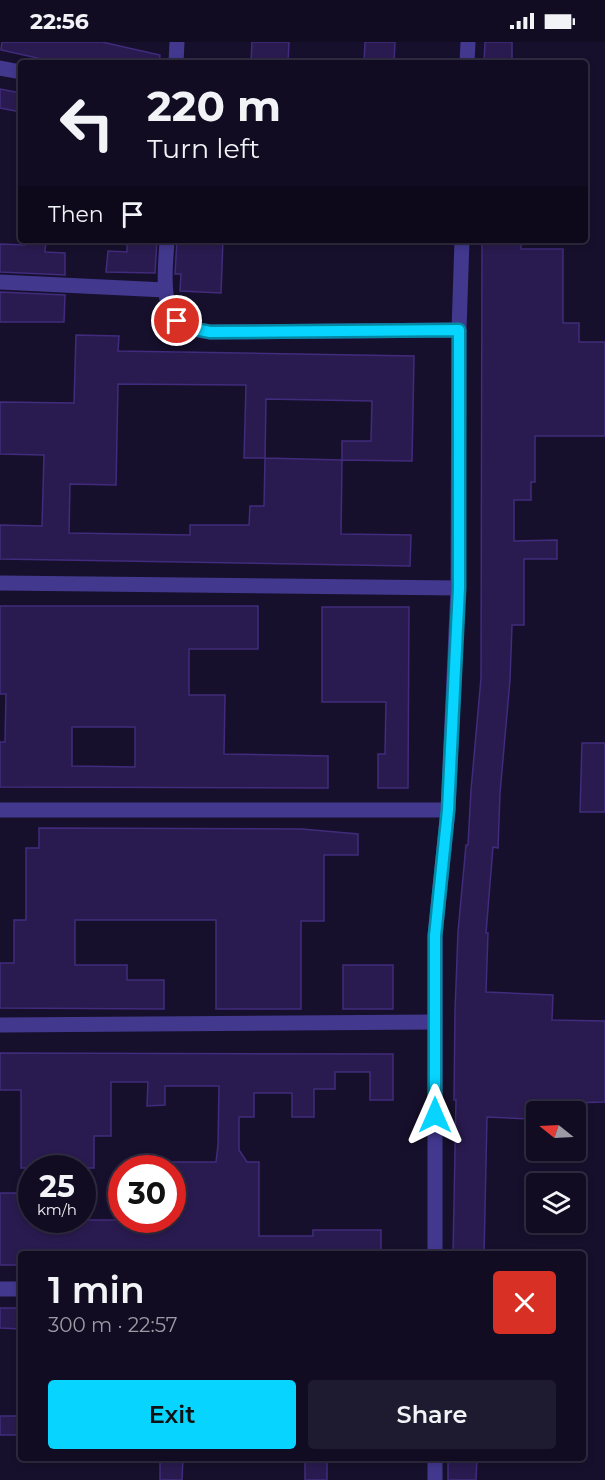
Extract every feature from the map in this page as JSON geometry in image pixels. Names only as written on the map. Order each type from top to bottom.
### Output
[{"type":"street","points":[[176,60],[177,42]]},
{"type":"street","points":[[467,60],[468,42]]},
{"type":"street","points":[[0,68],[18,71]]},
{"type":"street","points":[[167,243],[165,290],[169,308],[177,321],[190,328],[210,332],[459,330]]},
{"type":"street","points":[[435,1251],[435,936],[448,810],[459,588],[459,330],[462,243]]},
{"type":"street","points":[[0,282],[165,290]]},
{"type":"street","points":[[0,583],[459,588]]},
{"type":"street","points":[[0,810],[448,810]]},
{"type":"street","points":[[0,1025],[435,1022]]},
{"type":"street","points":[[0,1289],[18,1289]]},
{"type":"street","points":[[435,1461],[435,1480]]},
{"type":"building","points":[[2,42],[102,42],[160,55],[159,60],[46,60],[1,50]]},
{"type":"building","points":[[252,42],[289,42],[288,60],[251,60]]},
{"type":"building","points":[[365,42],[395,42],[394,60],[364,60]]},
{"type":"building","points":[[485,42],[512,42],[512,60],[484,60]]},
{"type":"building","points":[[0,89],[18,92],[18,111],[0,108]]},
{"type":"building","points":[[25,243],[46,243],[45,252],[65,253],[65,275],[0,272],[0,244],[25,245]]},
{"type":"building","points":[[127,243],[157,243],[155,273],[106,272],[108,251],[127,252]]},
{"type":"building","points":[[177,243],[223,243],[221,293],[180,291],[181,274],[175,274]]},
{"type":"building","points":[[482,243],[521,243],[521,249],[563,249],[563,323],[579,323],[579,342],[605,342],[605,436],[535,436],[535,482],[531,482],[531,500],[514,500],[514,541],[557,540],[557,559],[524,559],[524,625],[512,625],[498,848],[493,847],[486,933],[488,933],[486,992],[553,995],[552,1020],[605,1021],[605,1102],[526,1101],[526,1119],[487,1117],[484,1251],[453,1251],[458,932],[466,845],[468,845],[481,678]]},
{"type":"building","points":[[0,292],[65,295],[64,322],[0,322]]},
{"type":"building","points":[[76,335],[119,336],[118,351],[414,356],[412,461],[342,460],[341,534],[411,535],[410,566],[0,559],[0,525],[42,526],[44,455],[0,454],[0,402],[74,403]],"holes":[[[118,384],[246,385],[244,458],[265,458],[264,506],[250,506],[249,525],[190,525],[190,535],[69,533],[70,484],[116,485]],[[266,399],[372,401],[371,441],[342,441],[342,460],[265,458]]]},
{"type":"building","points":[[0,606],[258,606],[258,649],[189,649],[189,695],[225,695],[224,754],[328,756],[328,788],[0,787],[0,742],[5,742],[6,694],[0,694]],"holes":[[[72,727],[135,727],[135,767],[72,766]]]},
{"type":"building","points":[[322,607],[409,607],[408,788],[378,788],[378,754],[385,754],[386,702],[322,702]]},
{"type":"building","points":[[582,743],[605,743],[605,812],[580,812]]},
{"type":"building","points":[[39,828],[302,829],[358,834],[358,855],[324,855],[324,921],[301,921],[301,1009],[216,1009],[216,920],[75,920],[75,965],[127,965],[127,980],[164,980],[164,1009],[0,1008],[0,963],[14,963],[14,920],[26,920],[26,848],[39,848]]},
{"type":"building","points":[[343,965],[393,965],[393,1009],[343,1009]]},
{"type":"building","points":[[0,1053],[393,1054],[393,1100],[370,1100],[370,1072],[335,1072],[335,1089],[314,1089],[314,1117],[292,1117],[292,1093],[254,1093],[254,1117],[239,1117],[239,1150],[247,1162],[259,1162],[259,1236],[313,1236],[313,1230],[381,1230],[381,1251],[18,1251],[18,1265],[0,1265],[0,1193],[18,1193],[18,1233],[96,1233],[96,1220],[108,1220],[108,1233],[186,1233],[186,1162],[216,1162],[219,1086],[165,1086],[165,1105],[147,1106],[148,1082],[111,1082],[111,1136],[94,1136],[94,1155],[21,1155],[21,1090],[0,1090]]},
{"type":"building","points":[[0,1308],[18,1308],[18,1329],[0,1328]]},
{"type":"building","points":[[0,1416],[18,1416],[18,1435],[0,1435]]},
{"type":"building","points":[[160,1461],[183,1461],[182,1480],[160,1480]]},
{"type":"building","points":[[305,1461],[327,1461],[327,1480],[305,1480]]},
{"type":"building","points":[[448,1461],[477,1461],[476,1480],[448,1480]]},
{"type":"route","points":[[177,321],[190,328],[210,332],[459,330],[459,588],[448,810],[435,936],[435,1115]]}]
